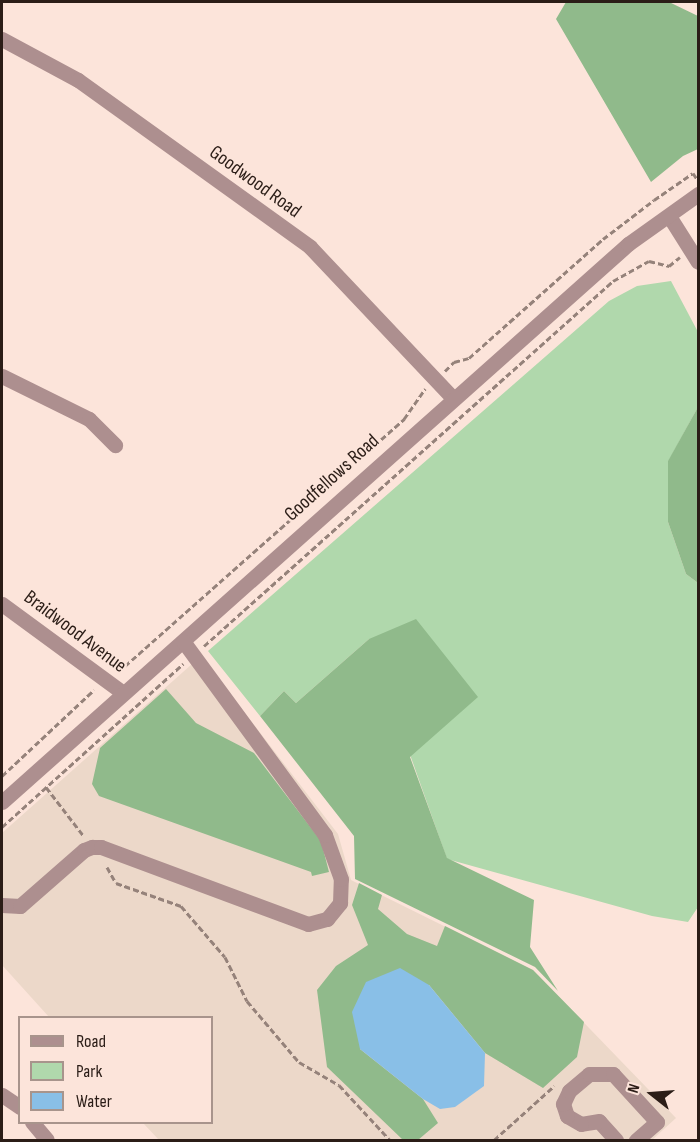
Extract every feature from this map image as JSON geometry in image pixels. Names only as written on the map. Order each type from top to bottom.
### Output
[{"type":"street","name":"Goodwood Road","points":[[2,39],[78,80],[310,247],[453,398]]},
{"type":"street","name":"Goodfellows Road","points":[[2,802],[628,244],[699,194]]},
{"type":"street","points":[[669,216],[694,255]]},
{"type":"street","points":[[2,376],[88,419],[115,445]]},
{"type":"street","name":"Braidwood Avenue","points":[[2,604],[123,693]]},
{"type":"street","points":[[2,906],[20,906],[84,850],[92,847],[101,847],[308,924],[327,919],[340,903],[341,879],[325,835],[183,641]]},
{"type":"street","points":[[616,1140],[599,1121],[581,1124],[567,1116],[563,1104],[568,1091],[589,1074],[613,1074],[657,1122],[636,1140]]},
{"type":"street","points":[[2,1095],[18,1106]]},
{"type":"street","points":[[34,1124],[47,1140]]},
{"type":"path","points":[[2,776],[105,680],[404,419],[416,398],[453,362],[469,358],[603,239],[654,200],[693,173],[699,181]]},
{"type":"path","points":[[2,827],[613,281],[649,261],[669,266],[694,255]]},
{"type":"path","points":[[46,787],[92,847],[97,864],[109,868],[116,884],[181,906],[225,957],[247,1001],[299,1062],[339,1085],[390,1140]]},
{"type":"path","points":[[494,1140],[560,1081]]},
{"type":"shaded area","points":[[201,656],[338,834],[351,880],[533,970],[676,1118],[652,1140],[159,1140],[144,1124],[213,1124],[213,1016],[48,1016],[2,965],[2,833]]},
{"type":"green space","points":[[566,2],[669,2],[698,16],[698,149],[683,156],[651,182],[556,19]]},
{"type":"green space","points":[[671,281],[698,332],[698,407],[668,462],[668,522],[686,574],[698,583],[698,907],[688,922],[652,916],[447,859],[369,639],[296,703],[284,691],[260,716],[208,651],[609,301],[637,286]]},
{"type":"green space","points":[[698,407],[698,583],[686,574],[668,522],[668,461]]},
{"type":"green space","points":[[416,619],[478,697],[410,757],[447,858],[534,900],[530,947],[558,991],[535,967],[355,879],[354,836],[260,716],[284,691],[296,703],[369,639]]},
{"type":"green space","points":[[166,689],[196,723],[254,753],[321,841],[329,872],[312,876],[311,872],[99,796],[92,784],[100,748]]},
{"type":"green space","points":[[359,883],[382,895],[378,909],[407,934],[437,946],[445,926],[533,970],[584,1022],[577,1057],[543,1088],[485,1053],[429,985],[360,1049],[423,1099],[438,1123],[418,1140],[403,1140],[327,1067],[317,990],[336,966],[368,945],[352,905]]},
{"type":"water","points":[[400,968],[429,985],[485,1053],[484,1086],[455,1107],[440,1109],[423,1099],[360,1049],[352,1012],[366,982]]}]
